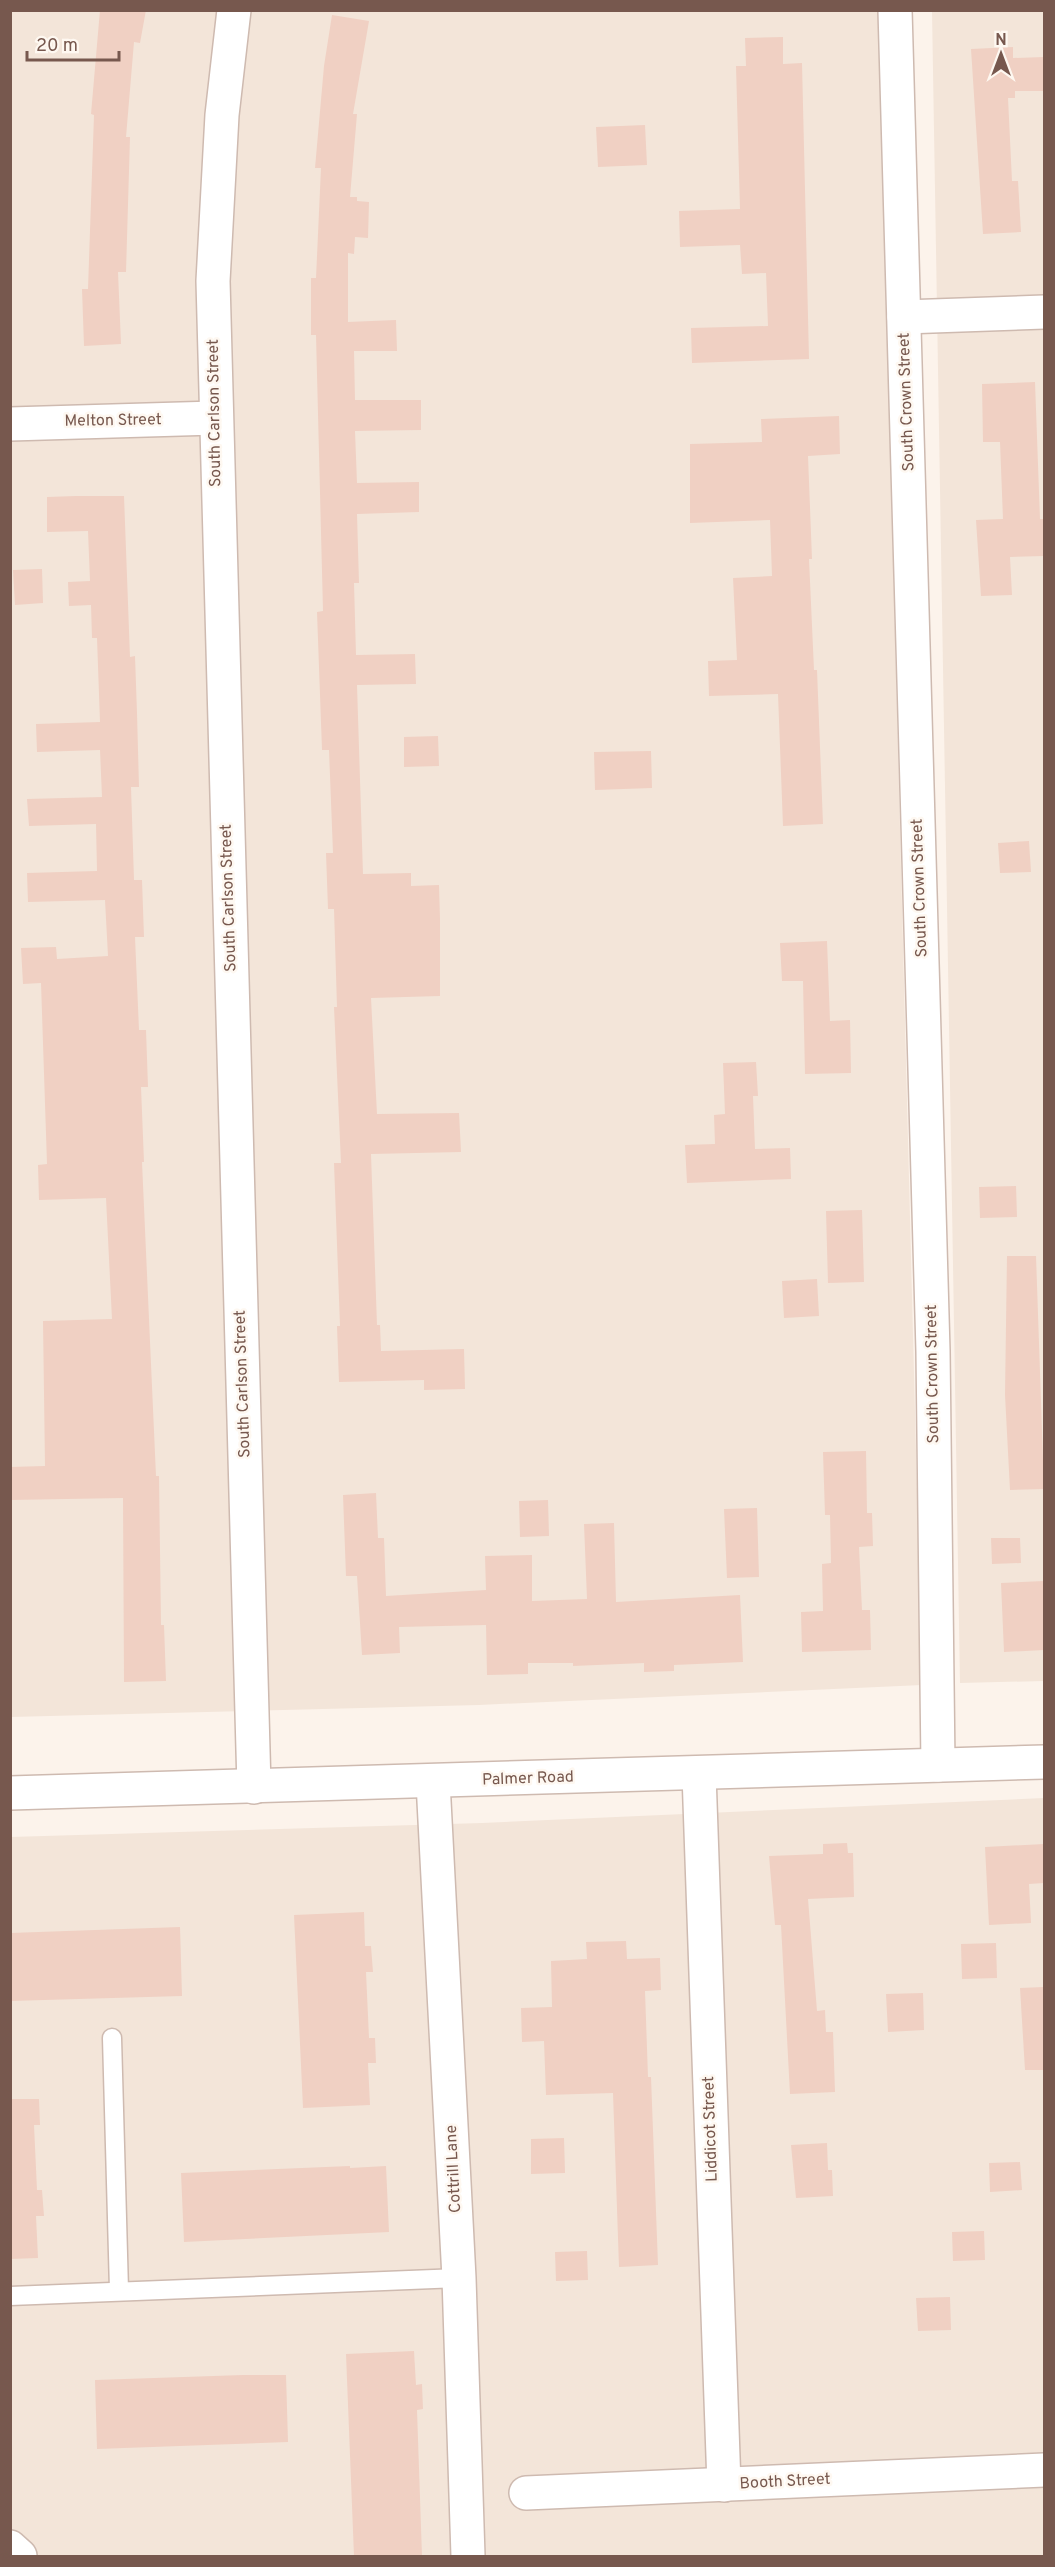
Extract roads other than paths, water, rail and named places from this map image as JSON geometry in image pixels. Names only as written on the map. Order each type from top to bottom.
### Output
[{"type":"street","name":"South Carlson Street","points":[[234,10],[222,115],[214,225],[215,418],[254,1787]]},
{"type":"street","name":"South Crown Street","points":[[895,10],[933,1351],[938,1766]]},
{"type":"street","points":[[904,317],[1044,312]]},
{"type":"street","name":"Melton Street","points":[[10,424],[215,418]]},
{"type":"street","name":"Palmer Road","points":[[10,1793],[1044,1762]]},
{"type":"street","name":"Liddicot Street","points":[[699,1773],[724,2485]]},
{"type":"street","name":"Cottrill Lane","points":[[432,1782],[459,2278],[468,2556]]},
{"type":"street","name":"Booth Street","points":[[526,2493],[1044,2470]]},
{"type":"street","points":[[10,2547],[20,2556]]},
{"type":"lane","points":[[112,2037],[119,2290]]},
{"type":"lane","points":[[10,2296],[459,2278]]}]
